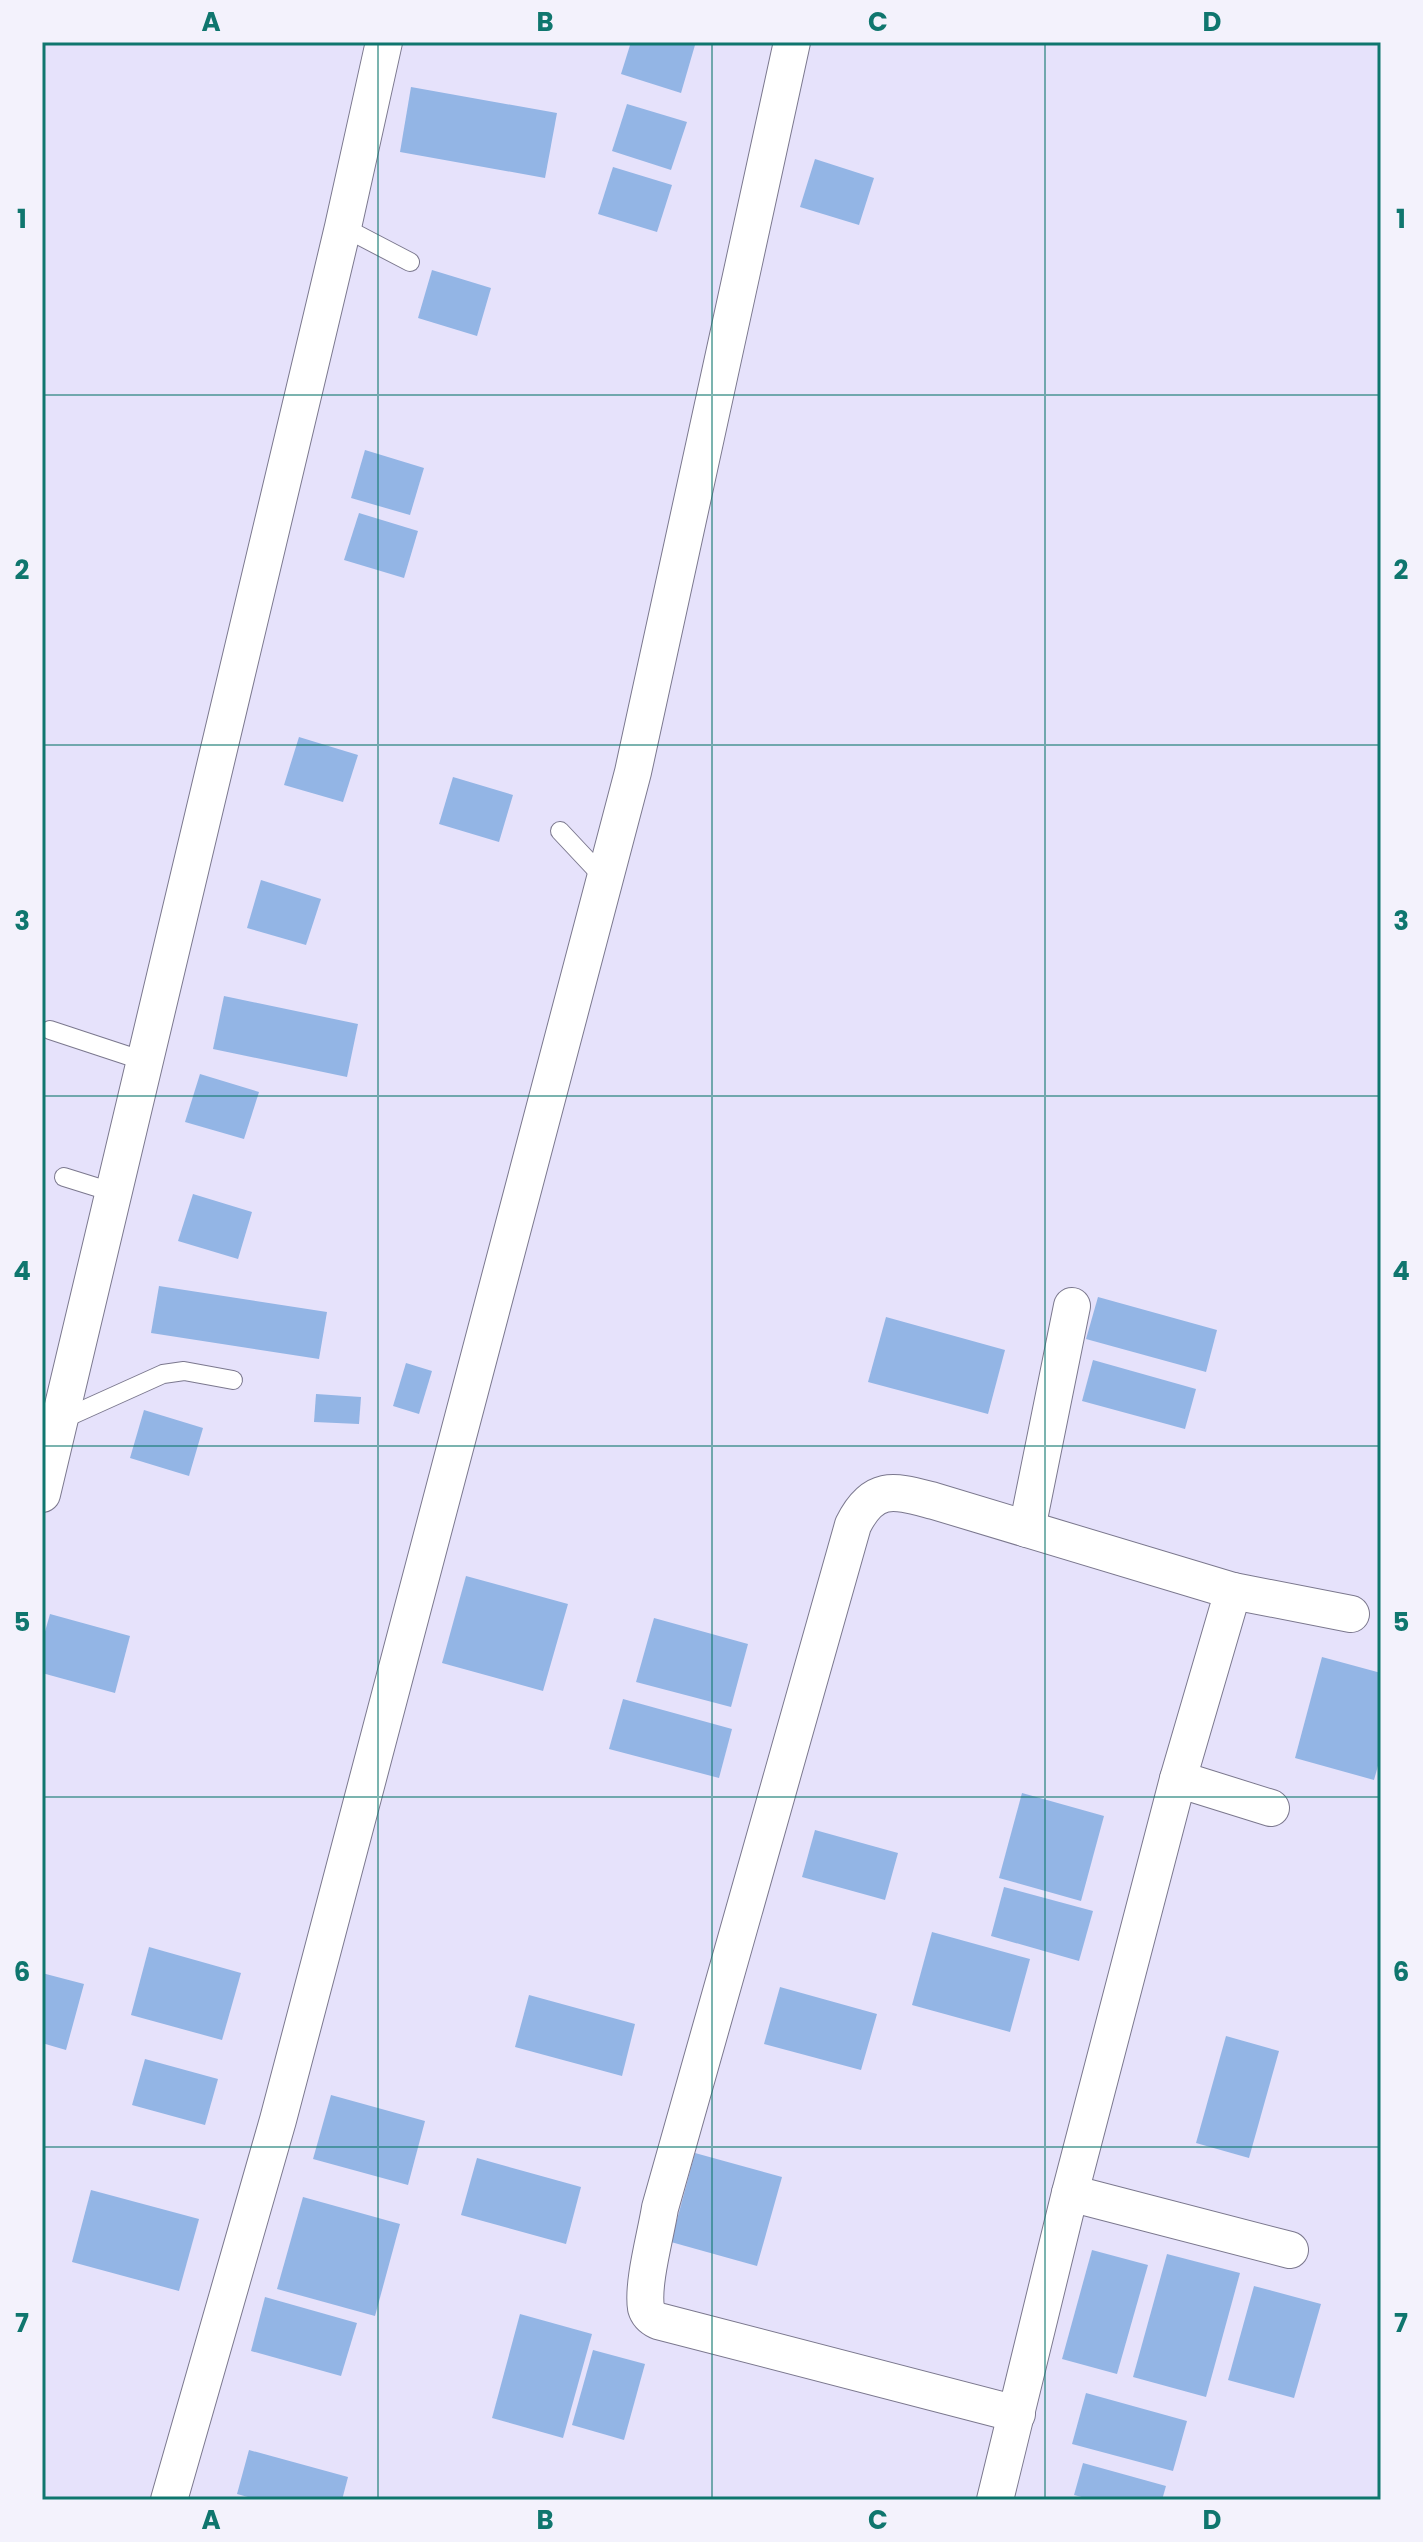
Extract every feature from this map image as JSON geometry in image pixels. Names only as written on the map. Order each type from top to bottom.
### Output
[{"type":"street","points":[[42,1494],[343,227],[384,42]]},
{"type":"street","points":[[169,2500],[278,2120],[633,772],[792,42]]},
{"type":"street","points":[[1027,1529],[1072,1306]]},
{"type":"street","points":[[1017,2414],[658,2321],[646,2311],[660,2208],[853,1525],[860,1510],[869,1501],[882,1493],[895,1491],[1233,1591],[1351,1614]]},
{"type":"street","points":[[995,2500],[1070,2193],[1178,1779],[1233,1591]]},
{"type":"street","points":[[1178,1779],[1271,1808]]},
{"type":"street","points":[[1070,2193],[1290,2250]]},
{"type":"lane","points":[[343,227],[410,262]]},
{"type":"lane","points":[[560,831],[605,879]]},
{"type":"lane","points":[[50,1030],[144,1061]]},
{"type":"lane","points":[[64,1177],[112,1192]]},
{"type":"lane","points":[[61,1420],[163,1374],[184,1371],[233,1380]]},
{"type":"building","points":[[631,42],[684,42],[695,45],[681,93],[621,74]]},
{"type":"building","points":[[411,87],[557,113],[545,178],[400,152]]},
{"type":"building","points":[[627,104],[687,122],[671,170],[612,151]]},
{"type":"building","points":[[815,159],[874,178],[859,225],[800,207]]},
{"type":"building","points":[[613,167],[672,185],[657,232],[598,214]]},
{"type":"building","points":[[432,270],[491,288],[477,336],[418,318]]},
{"type":"building","points":[[365,450],[424,468],[410,515],[351,498]]},
{"type":"building","points":[[359,513],[418,531],[404,578],[344,560]]},
{"type":"building","points":[[299,737],[358,755],[343,802],[284,785]]},
{"type":"building","points":[[453,777],[513,795],[499,842],[439,824]]},
{"type":"building","points":[[261,880],[321,899],[306,945],[247,928]]},
{"type":"building","points":[[224,996],[358,1024],[347,1077],[213,1049]]},
{"type":"building","points":[[200,1074],[259,1092],[244,1139],[185,1122]]},
{"type":"building","points":[[193,1194],[252,1212],[238,1259],[178,1241]]},
{"type":"building","points":[[159,1286],[327,1312],[319,1359],[151,1333]]},
{"type":"building","points":[[1098,1297],[1217,1330],[1206,1372],[1086,1339]]},
{"type":"building","points":[[886,1317],[1005,1350],[988,1414],[868,1382]]},
{"type":"building","points":[[1093,1360],[1196,1389],[1185,1429],[1082,1401]]},
{"type":"building","points":[[406,1363],[432,1371],[419,1414],[393,1406]]},
{"type":"building","points":[[316,1394],[361,1397],[359,1424],[314,1422]]},
{"type":"building","points":[[144,1410],[203,1428],[189,1476],[130,1458]]},
{"type":"building","points":[[466,1576],[568,1604],[543,1691],[442,1663]]},
{"type":"building","points":[[50,1614],[130,1636],[115,1693],[42,1673],[42,1642]]},
{"type":"building","points":[[654,1618],[748,1644],[731,1707],[636,1682]]},
{"type":"building","points":[[1322,1657],[1381,1673],[1381,1755],[1374,1780],[1295,1758]]},
{"type":"building","points":[[623,1699],[732,1729],[719,1778],[609,1749]]},
{"type":"building","points":[[1022,1793],[1104,1816],[1081,1901],[999,1878]]},
{"type":"building","points":[[815,1830],[898,1853],[885,1900],[802,1877]]},
{"type":"building","points":[[1004,1887],[1093,1911],[1079,1961],[991,1936]]},
{"type":"building","points":[[932,1932],[1030,1959],[1010,2032],[912,2005]]},
{"type":"building","points":[[149,1947],[241,1973],[222,2040],[131,2015]]},
{"type":"building","points":[[42,1973],[84,1984],[66,2050],[42,2043]]},
{"type":"building","points":[[780,1987],[877,2014],[861,2070],[764,2044]]},
{"type":"building","points":[[529,1995],[635,2024],[622,2076],[515,2047]]},
{"type":"building","points":[[1226,2036],[1279,2051],[1249,2158],[1196,2143]]},
{"type":"building","points":[[145,2059],[218,2079],[205,2125],[132,2105]]},
{"type":"building","points":[[331,2095],[425,2121],[408,2185],[313,2159]]},
{"type":"building","points":[[695,2153],[782,2177],[757,2266],[671,2242]]},
{"type":"building","points":[[477,2158],[581,2187],[566,2244],[461,2215]]},
{"type":"building","points":[[91,2190],[199,2219],[179,2291],[72,2262]]},
{"type":"building","points":[[303,2197],[400,2224],[375,2316],[277,2289]]},
{"type":"building","points":[[1092,2250],[1148,2265],[1117,2374],[1062,2359]]},
{"type":"building","points":[[1167,2254],[1240,2273],[1206,2397],[1133,2377]]},
{"type":"building","points":[[1254,2286],[1321,2304],[1294,2398],[1228,2380]]},
{"type":"building","points":[[265,2297],[357,2323],[341,2376],[251,2351]]},
{"type":"building","points":[[520,2314],[592,2334],[563,2438],[492,2418]]},
{"type":"building","points":[[593,2350],[645,2364],[624,2440],[572,2425]]},
{"type":"building","points":[[1086,2393],[1187,2421],[1173,2471],[1072,2444]]},
{"type":"building","points":[[249,2450],[348,2477],[342,2500],[259,2500],[237,2494]]},
{"type":"building","points":[[1083,2463],[1166,2486],[1162,2500],[1093,2500],[1074,2495]]}]
